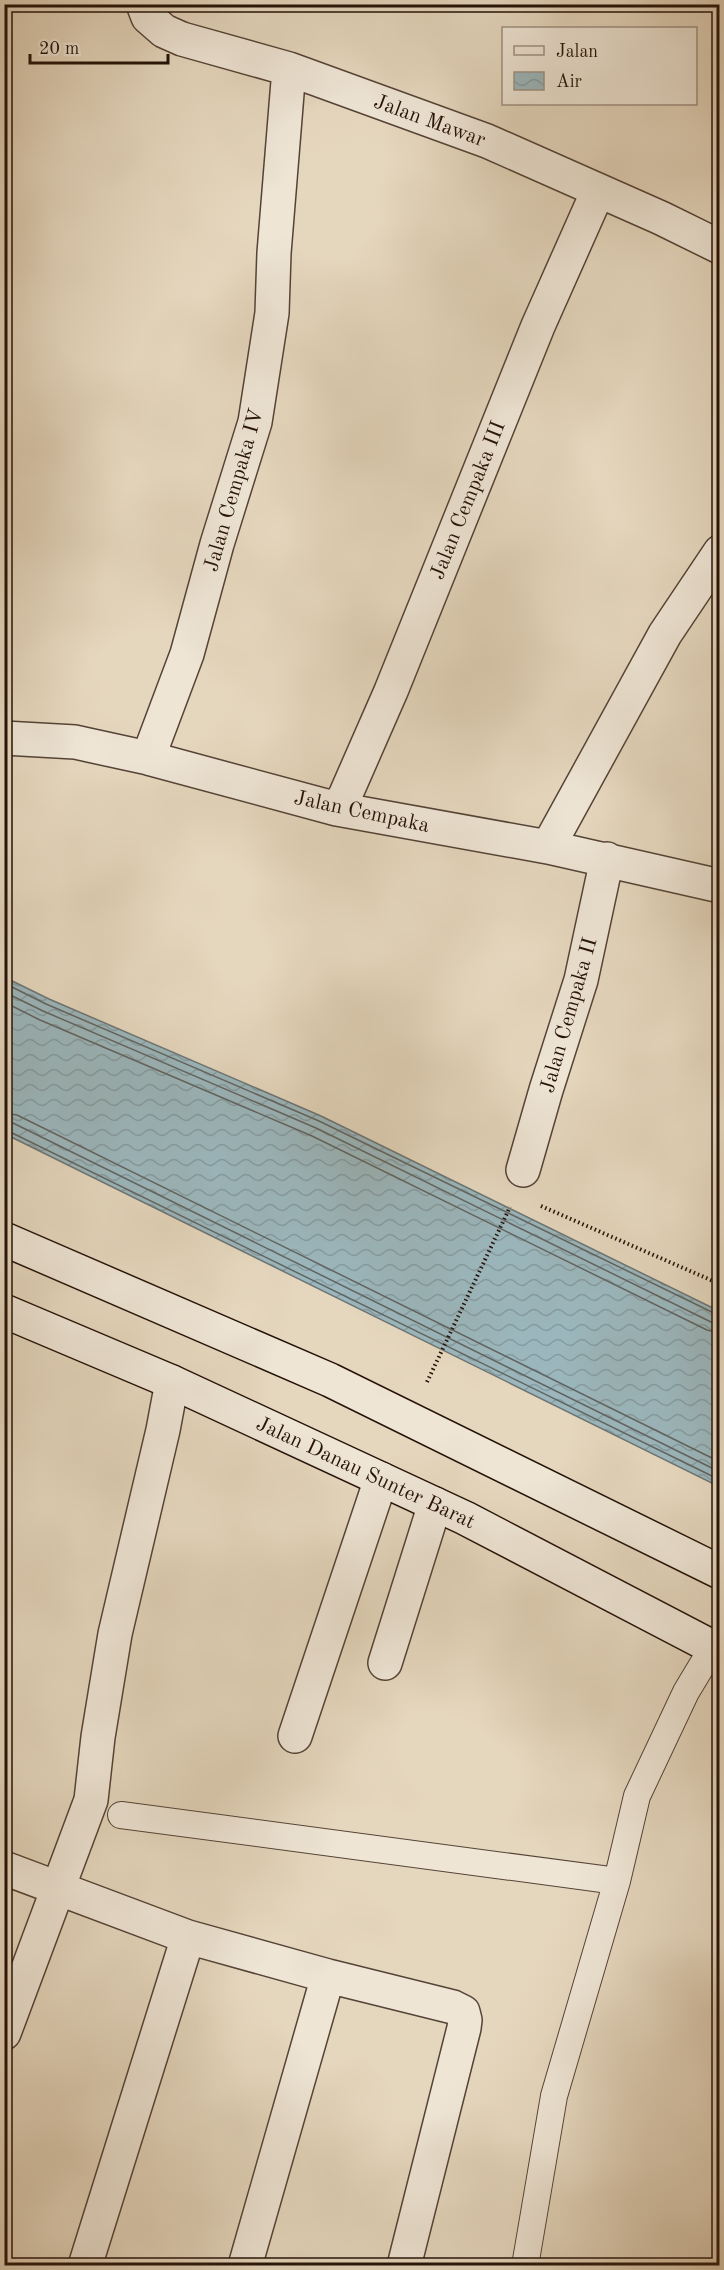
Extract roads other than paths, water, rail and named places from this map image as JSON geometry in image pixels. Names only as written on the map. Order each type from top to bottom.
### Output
[{"type":"street","name":"Jalan Mawar","points":[[143,4],[148,18],[164,31],[216,50],[289,69],[487,141],[720,247]]},
{"type":"street","name":"Jalan Cempaka IV","points":[[148,758],[186,654],[217,543],[255,422],[272,313],[274,253],[289,69]]},
{"type":"street","name":"Jalan Cempaka III","points":[[337,809],[345,796],[391,691],[508,400],[571,249],[598,191]]},
{"type":"street","points":[[548,847],[665,634],[720,552]]},
{"type":"street","name":"Jalan Cempaka","points":[[4,738],[75,742],[148,758],[178,768],[337,809],[548,847],[720,886]]},
{"type":"street","name":"Jalan Cempaka II","points":[[524,1170],[546,1090],[581,980],[607,860]]},
{"type":"street","points":[[4,1239],[330,1380],[720,1572]]},
{"type":"street","name":"Jalan Danau Sunter Barat","points":[[4,1311],[172,1382],[435,1504],[716,1649]]},
{"type":"street","points":[[4,2033],[60,1889],[91,1800],[98,1737],[115,1634],[163,1430],[172,1382]]},
{"type":"street","points":[[295,1736],[381,1479]]},
{"type":"street","points":[[385,1663],[435,1504]]},
{"type":"street","points":[[4,1868],[188,1937],[459,2009],[465,2016],[464,2028],[404,2265]]},
{"type":"street","points":[[85,2265],[188,1937]]},
{"type":"street","points":[[245,2265],[328,1976]]},
{"type":"lane","points":[[525,2265],[555,2096],[617,1881],[637,1796],[686,1692],[716,1649]]},
{"type":"lane","points":[[121,1815],[617,1881]]},
{"type":"water","points":[[4,977],[49,999],[321,1116],[719,1311],[719,1490],[712,1483],[5,1134]]}]
